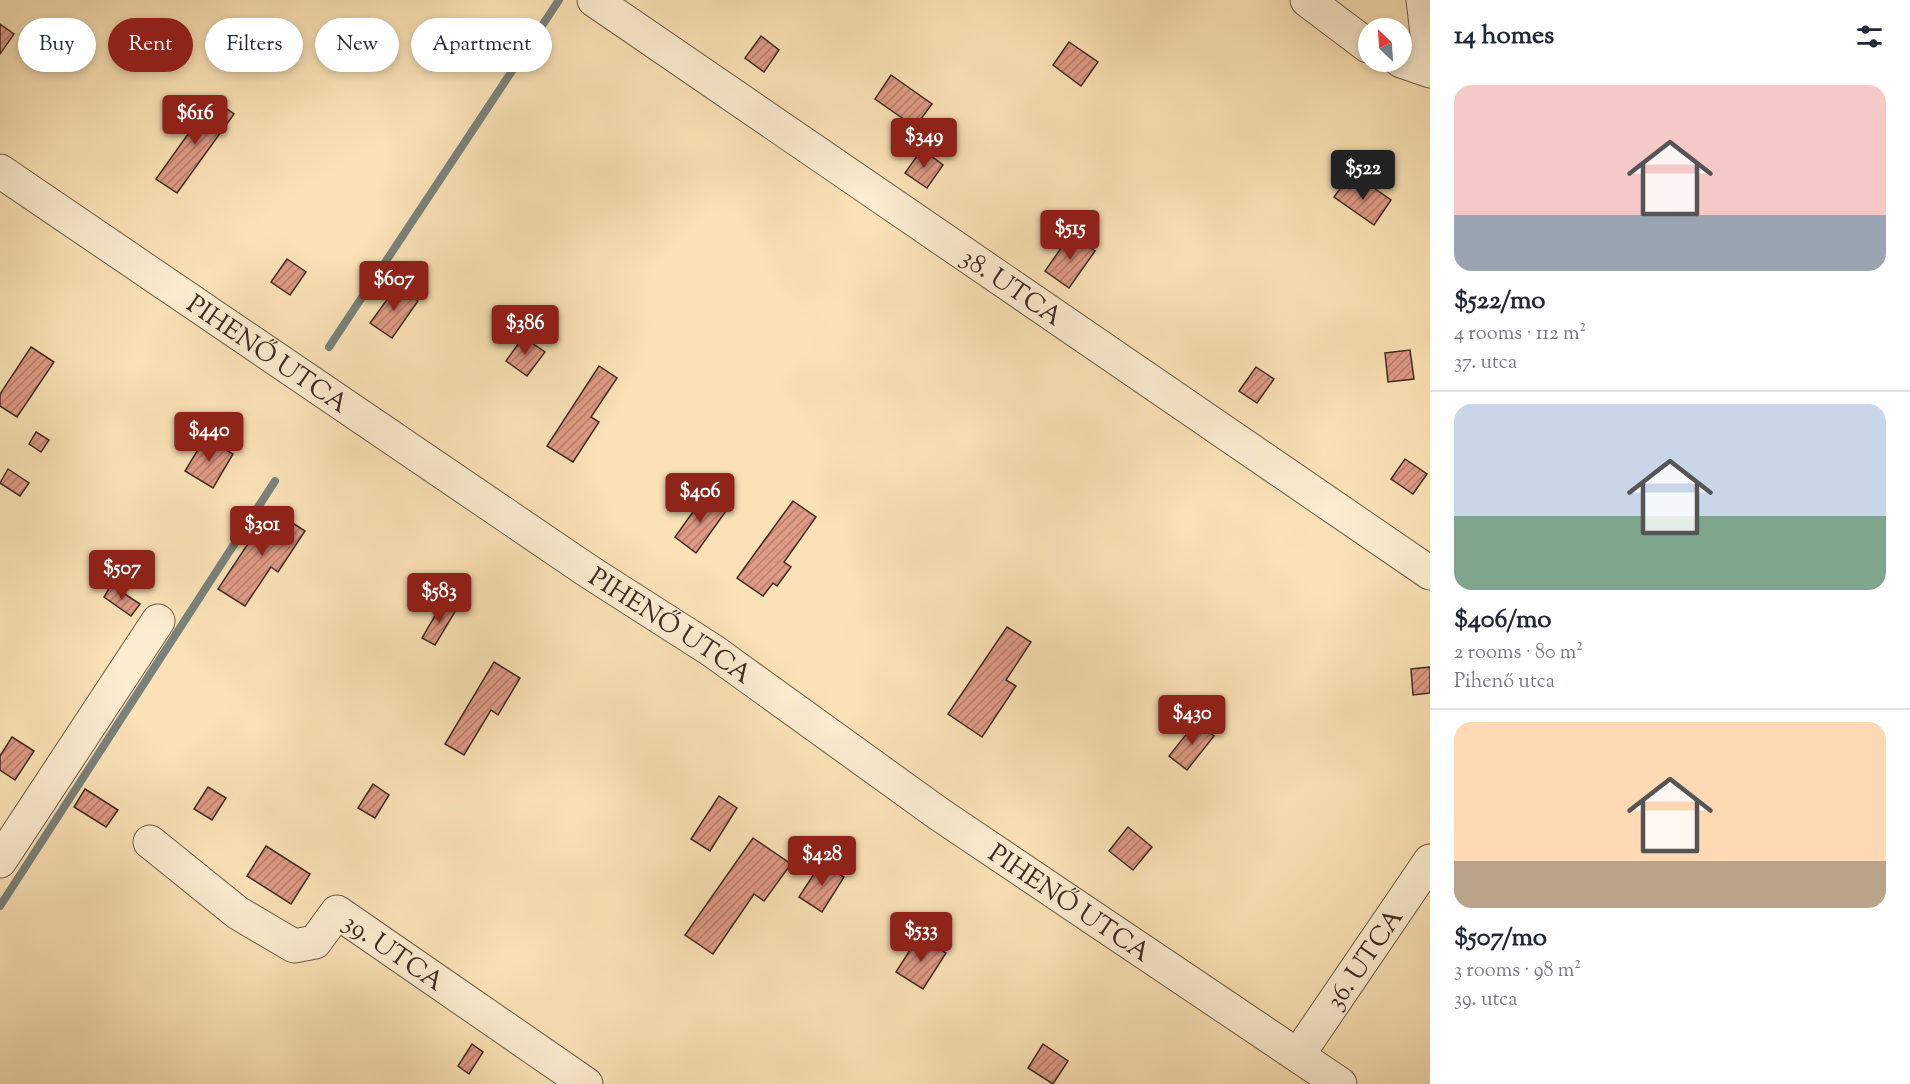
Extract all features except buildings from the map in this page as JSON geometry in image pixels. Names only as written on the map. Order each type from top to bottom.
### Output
[{"type":"street","name":"38. UTCA","points":[[594,0],[1430,573]]},
{"type":"street","points":[[1307,0],[1358,38]]},
{"type":"street","points":[[1423,0],[1430,59]]},
{"type":"street","points":[[1412,64],[1430,71]]},
{"type":"street","name":"PIHENŐ UTCA","points":[[0,171],[588,571],[713,651],[939,814],[1340,1084]]},
{"type":"street","points":[[0,861],[158,621]]},
{"type":"street","name":"39. UTCA","points":[[150,843],[238,913],[294,946],[315,942],[337,912],[586,1084]]},
{"type":"street","name":"36. UTCA","points":[[1298,1055],[1430,861]]},
{"type":"waterway","points":[[329,347],[559,0]]},
{"type":"waterway","points":[[0,906],[275,481]]}]
